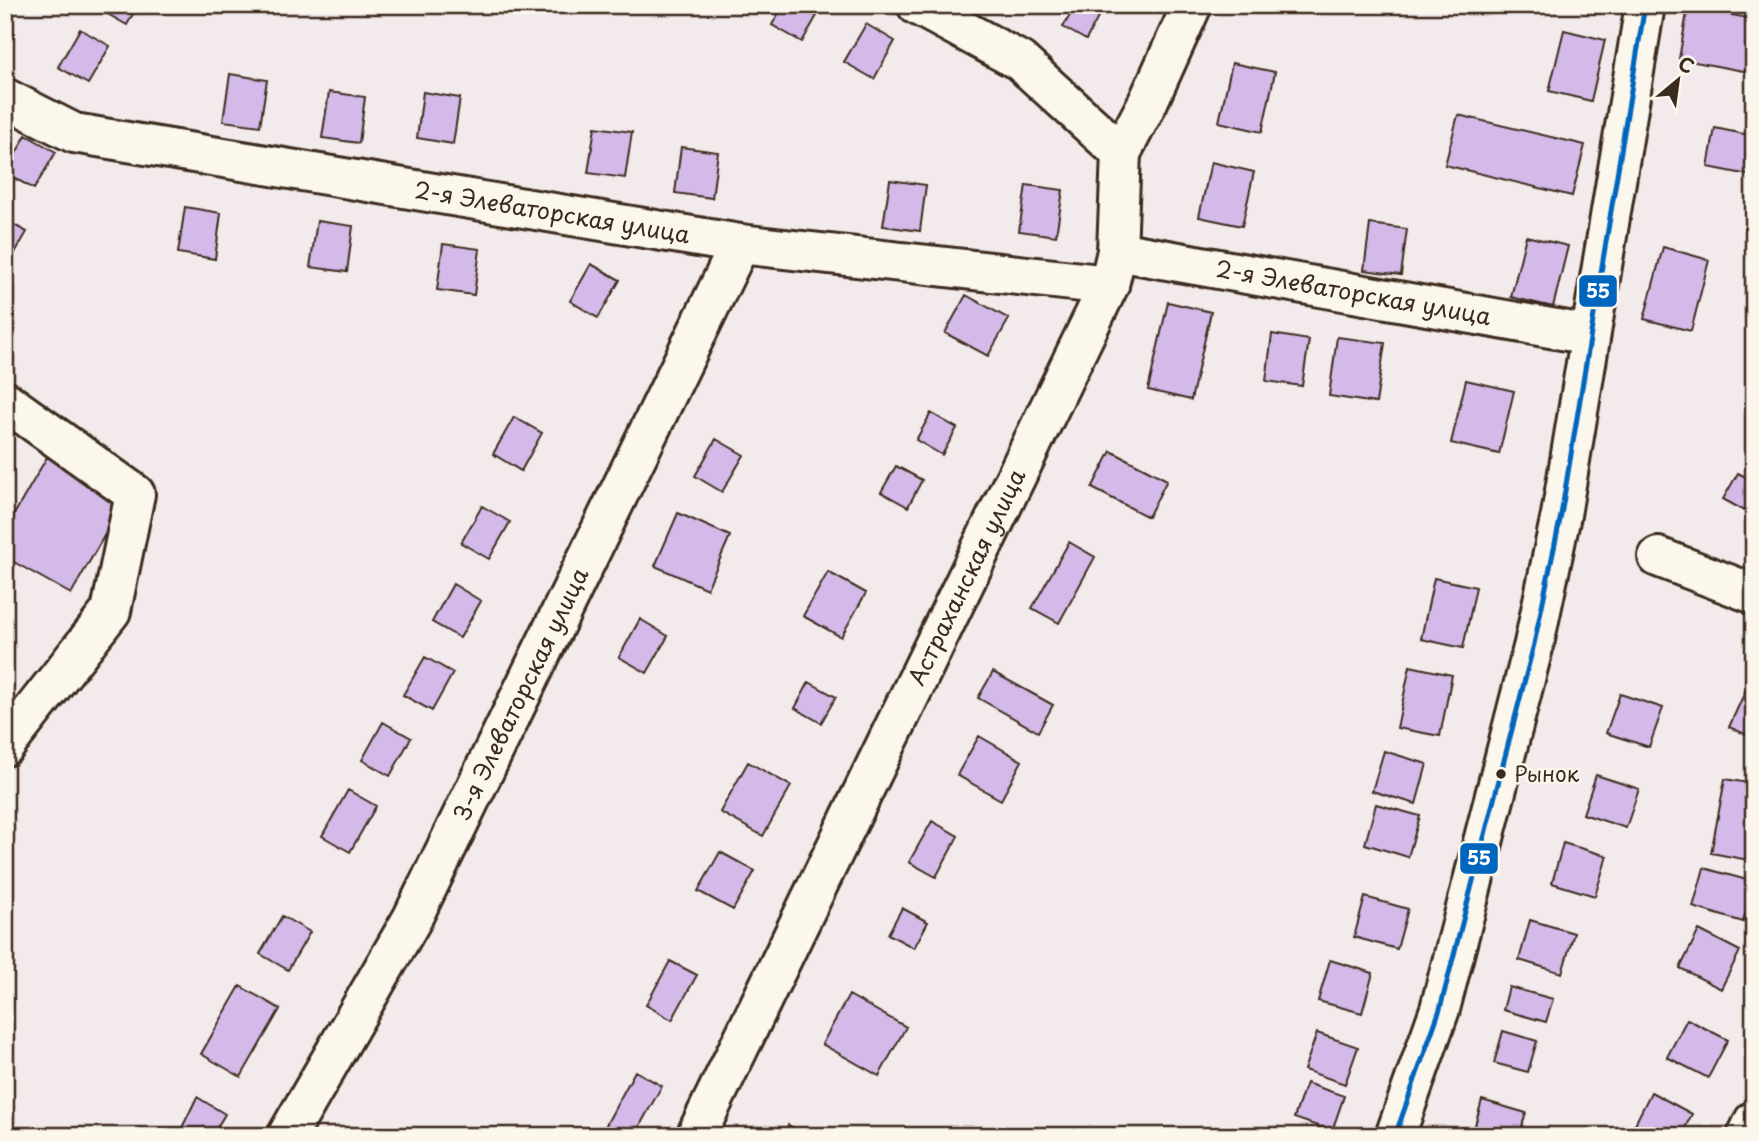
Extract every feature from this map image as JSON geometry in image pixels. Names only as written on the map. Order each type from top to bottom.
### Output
[{"type":"street","points":[[917,5],[1020,61],[1121,153]]},
{"type":"street","name":"Астраханская улица","points":[[696,1136],[1113,268],[1121,153],[1148,102],[1192,5]]},
{"type":"street","points":[[1395,1136],[1440,1009],[1534,644],[1561,515],[1645,5]]},
{"type":"street","name":"2-я Элеваторская улица","points":[[5,98],[74,133],[740,244],[1113,268],[1590,335]]},
{"type":"street","name":"3-я Элеваторская улица","points":[[287,1136],[412,919],[740,244]]},
{"type":"street","points":[[5,401],[135,494],[111,611],[5,746]]},
{"type":"street","points":[[1658,557],[1754,594]]},
{"type":"street","points":[[1747,1136],[1754,1121]]},
{"type":"building","points":[[98,5],[138,5],[127,25],[97,8]]},
{"type":"building","points":[[783,5],[823,5],[802,42],[772,25]]},
{"type":"building","points":[[1076,5],[1084,5],[1100,14],[1086,40],[1063,27]]},
{"type":"building","points":[[1688,7],[1754,19],[1754,73],[1679,59]]},
{"type":"building","points":[[866,24],[895,41],[874,79],[844,62]]},
{"type":"building","points":[[80,29],[110,46],[88,84],[58,67]]},
{"type":"building","points":[[1564,30],[1605,40],[1591,101],[1549,91]]},
{"type":"building","points":[[1232,63],[1275,72],[1262,132],[1219,122]]},
{"type":"building","points":[[230,74],[267,80],[260,126],[223,121]]},
{"type":"building","points":[[329,92],[365,97],[359,143],[322,138]]},
{"type":"building","points":[[423,92],[460,98],[453,144],[417,138]]},
{"type":"building","points":[[1458,115],[1585,145],[1572,196],[1445,165]]},
{"type":"building","points":[[595,127],[632,132],[625,178],[588,173]]},
{"type":"building","points":[[1715,128],[1754,136],[1754,176],[1708,167]]},
{"type":"building","points":[[26,135],[56,152],[34,189],[5,173]]},
{"type":"building","points":[[681,147],[718,152],[712,198],[675,193]]},
{"type":"building","points":[[1211,162],[1254,172],[1242,226],[1199,217]]},
{"type":"building","points":[[890,180],[926,185],[920,231],[883,226]]},
{"type":"building","points":[[1026,185],[1063,190],[1056,236],[1019,231]]},
{"type":"building","points":[[185,207],[221,213],[215,259],[178,253]]},
{"type":"building","points":[[5,220],[27,232],[5,270]]},
{"type":"building","points":[[317,221],[353,226],[347,272],[310,267]]},
{"type":"building","points":[[1370,224],[1407,229],[1401,275],[1364,270]]},
{"type":"building","points":[[1526,236],[1568,246],[1553,307],[1511,297]]},
{"type":"building","points":[[443,244],[480,249],[474,295],[437,290]]},
{"type":"building","points":[[1663,247],[1709,260],[1691,331],[1644,319]]},
{"type":"building","points":[[591,264],[620,280],[598,318],[570,301]]},
{"type":"building","points":[[966,295],[1009,319],[988,356],[945,333]]},
{"type":"building","points":[[1168,302],[1211,312],[1191,400],[1148,390]]},
{"type":"building","points":[[1272,334],[1309,340],[1302,386],[1266,381]]},
{"type":"building","points":[[1337,337],[1385,343],[1376,403],[1329,396]]},
{"type":"building","points":[[1466,380],[1514,391],[1499,454],[1451,443]]},
{"type":"building","points":[[931,413],[957,428],[942,455],[916,440]]},
{"type":"building","points":[[514,417],[542,433],[521,471],[493,454]]},
{"type":"building","points":[[716,439],[744,455],[722,492],[695,476]]},
{"type":"building","points":[[1111,451],[1167,480],[1148,517],[1092,488]]},
{"type":"building","points":[[47,457],[124,501],[71,594],[5,557],[5,530]]},
{"type":"building","points":[[896,466],[922,480],[908,507],[881,492]]},
{"type":"building","points":[[1738,473],[1754,481],[1752,515],[1723,499]]},
{"type":"building","points":[[482,506],[510,522],[489,559],[461,543]]},
{"type":"building","points":[[678,513],[730,536],[707,589],[655,566]]},
{"type":"building","points":[[1069,542],[1095,557],[1059,623],[1032,608]]},
{"type":"building","points":[[828,572],[866,593],[841,637],[803,616]]},
{"type":"building","points":[[1434,578],[1476,587],[1463,648],[1421,639]]},
{"type":"building","points":[[453,584],[481,601],[460,638],[432,622]]},
{"type":"building","points":[[640,619],[668,636],[647,673],[619,657]]},
{"type":"building","points":[[425,657],[453,673],[432,711],[403,695]]},
{"type":"building","points":[[1410,666],[1452,675],[1440,736],[1397,728]]},
{"type":"building","points":[[993,672],[1053,705],[1038,732],[978,698]]},
{"type":"building","points":[[1754,672],[1754,738],[1729,727]]},
{"type":"building","points":[[809,682],[836,697],[821,723],[795,708]]},
{"type":"building","points":[[1620,694],[1663,708],[1649,747],[1606,733]]},
{"type":"building","points":[[383,722],[411,738],[390,776],[362,760]]},
{"type":"building","points":[[979,736],[1022,761],[1001,800],[957,775]]},
{"type":"building","points":[[1384,751],[1427,764],[1416,804],[1372,791]]},
{"type":"building","points":[[748,762],[791,786],[763,836],[720,812]]},
{"type":"building","points":[[1596,775],[1639,789],[1626,828],[1583,814]]},
{"type":"building","points":[[1725,779],[1754,784],[1754,861],[1711,853]]},
{"type":"building","points":[[348,790],[376,806],[350,852],[322,836]]},
{"type":"building","points":[[1376,804],[1420,816],[1408,857],[1365,844]]},
{"type":"building","points":[[932,821],[958,836],[936,877],[909,862]]},
{"type":"building","points":[[1563,843],[1607,856],[1595,896],[1552,883]]},
{"type":"building","points":[[720,852],[755,871],[733,910],[698,891]]},
{"type":"building","points":[[1704,868],[1754,882],[1743,922],[1693,907]]},
{"type":"building","points":[[1365,897],[1408,909],[1397,949],[1354,937]]},
{"type":"building","points":[[902,908],[928,922],[914,948],[888,934]]},
{"type":"building","points":[[282,916],[310,932],[288,970],[260,954]]},
{"type":"building","points":[[1530,920],[1574,933],[1562,973],[1519,960]]},
{"type":"building","points":[[1699,930],[1740,951],[1721,989],[1680,968]]},
{"type":"building","points":[[1330,960],[1373,973],[1362,1013],[1318,1001]]},
{"type":"building","points":[[670,961],[697,975],[672,1020],[646,1005]]},
{"type":"building","points":[[240,986],[280,1009],[241,1077],[201,1054]]},
{"type":"building","points":[[1509,987],[1553,999],[1546,1022],[1503,1010]]},
{"type":"building","points":[[849,995],[906,1027],[879,1076],[822,1044]]},
{"type":"building","points":[[1687,1019],[1728,1040],[1708,1078],[1667,1057]]},
{"type":"building","points":[[1503,1031],[1537,1041],[1528,1072],[1494,1063]]},
{"type":"building","points":[[1317,1033],[1358,1047],[1345,1084],[1304,1070]]},
{"type":"building","points":[[635,1071],[662,1086],[634,1136],[600,1136]]},
{"type":"building","points":[[1306,1083],[1344,1096],[1332,1131],[1294,1118]]},
{"type":"building","points":[[1651,1092],[1692,1114],[1681,1136],[1642,1136],[1632,1130]]},
{"type":"building","points":[[197,1097],[225,1114],[212,1136],[178,1136]]},
{"type":"building","points":[[1482,1100],[1526,1113],[1519,1136],[1472,1136]]},
{"type":"building","points":[[788,1125],[808,1136],[782,1136]]},
{"type":"transit line","name":"55","points":[[1395,1136],[1440,1009],[1534,644],[1561,515],[1645,5]]},
{"type":"place","name":"Рынок","points":[[1501,774]]}]
